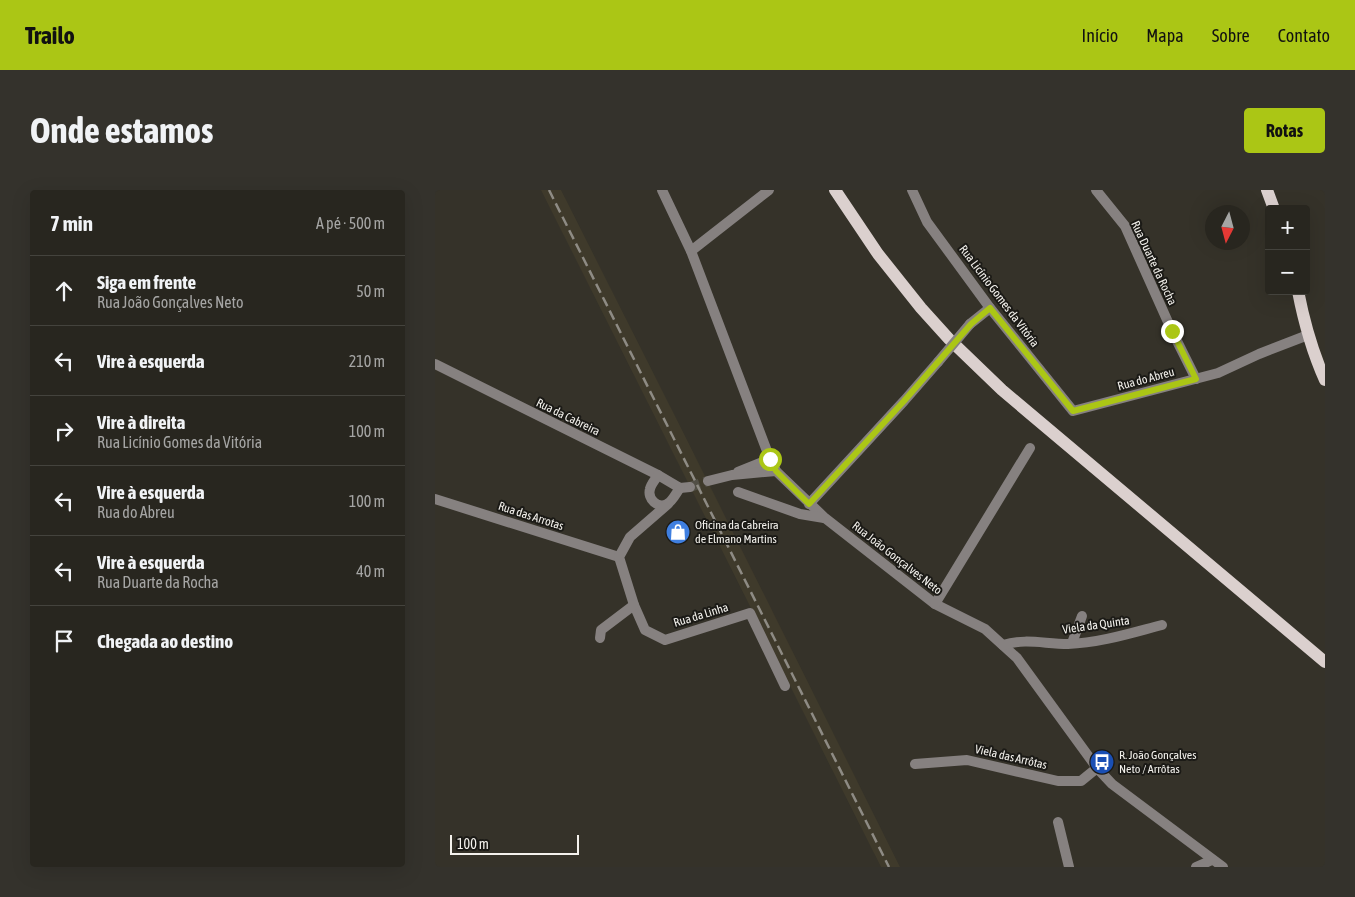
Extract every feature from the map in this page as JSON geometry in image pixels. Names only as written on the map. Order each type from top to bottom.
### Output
[{"type":"main road","points":[[835,190],[877,254],[949,339],[1002,390],[1325,662]]},
{"type":"main road","points":[[1267,190],[1273,205]]},
{"type":"main road","points":[[1299,295],[1308,335],[1325,380]]},
{"type":"street","name":"Rua João Gonçalves Neto","points":[[662,190],[691,251],[776,471],[825,518],[935,604],[985,629],[1017,658],[1097,768],[1112,784],[1223,867]]},
{"type":"street","points":[[691,251],[769,190]]},
{"type":"street","name":"Rua Licínio Gomes da Vitória","points":[[913,190],[927,222],[990,308],[1073,411]]},
{"type":"street","name":"Rua Duarte da Rocha","points":[[1096,190],[1125,226],[1172,331],[1196,379]]},
{"type":"street","points":[[809,504],[904,401],[971,324],[990,308]]},
{"type":"street","name":"Rua do Abreu","points":[[1073,411],[1218,373],[1259,354],[1308,335]]},
{"type":"street","name":"Rua da Cabreira","points":[[435,364],[685,488],[668,504]]},
{"type":"street","points":[[935,604],[1029,448]]},
{"type":"street","points":[[733,475],[770,459]]},
{"type":"street","points":[[708,481],[733,475],[776,471]]},
{"type":"street","points":[[658,475],[649,490],[649,496],[652,501],[662,505],[668,504]]},
{"type":"street","points":[[738,492],[800,514],[825,518]]},
{"type":"street","name":"Rua das Arrotas","points":[[435,499],[619,557]]},
{"type":"street","points":[[647,521],[652,501]]},
{"type":"street","points":[[619,557],[630,537],[668,504]]},
{"type":"street","name":"Rua da Linha","points":[[619,557],[645,630],[665,640],[750,613],[785,686]]},
{"type":"street","points":[[600,638],[601,630],[635,605]]},
{"type":"street","points":[[1072,643],[1082,616]]},
{"type":"street","name":"Viela da Quinta","points":[[1003,645],[1017,641],[1072,643],[1113,638],[1162,625]]},
{"type":"street","name":"Viela das Arrôtas","points":[[915,764],[967,760],[1058,780],[1081,781],[1097,768]]},
{"type":"street","points":[[1058,822],[1069,867]]},
{"type":"street","points":[[1196,867],[1212,860]]},
{"type":"shaded area","points":[[541,190],[561,190],[900,867],[881,867]]},
{"type":"tunnel","points":[[690,487],[708,481]]},
{"type":"railway","points":[[549,190],[889,867]]},
{"type":"place","name":"Oficina da Cabreira de Elmano Martins","points":[[678,532]]},
{"type":"place","name":"R. João Gonçalves Neto / Arrôtas","points":[[1102,762]]},
{"type":"route","points":[[770,459],[776,471],[809,504],[904,401],[971,324],[990,308],[1073,411],[1196,379],[1172,331]]}]
